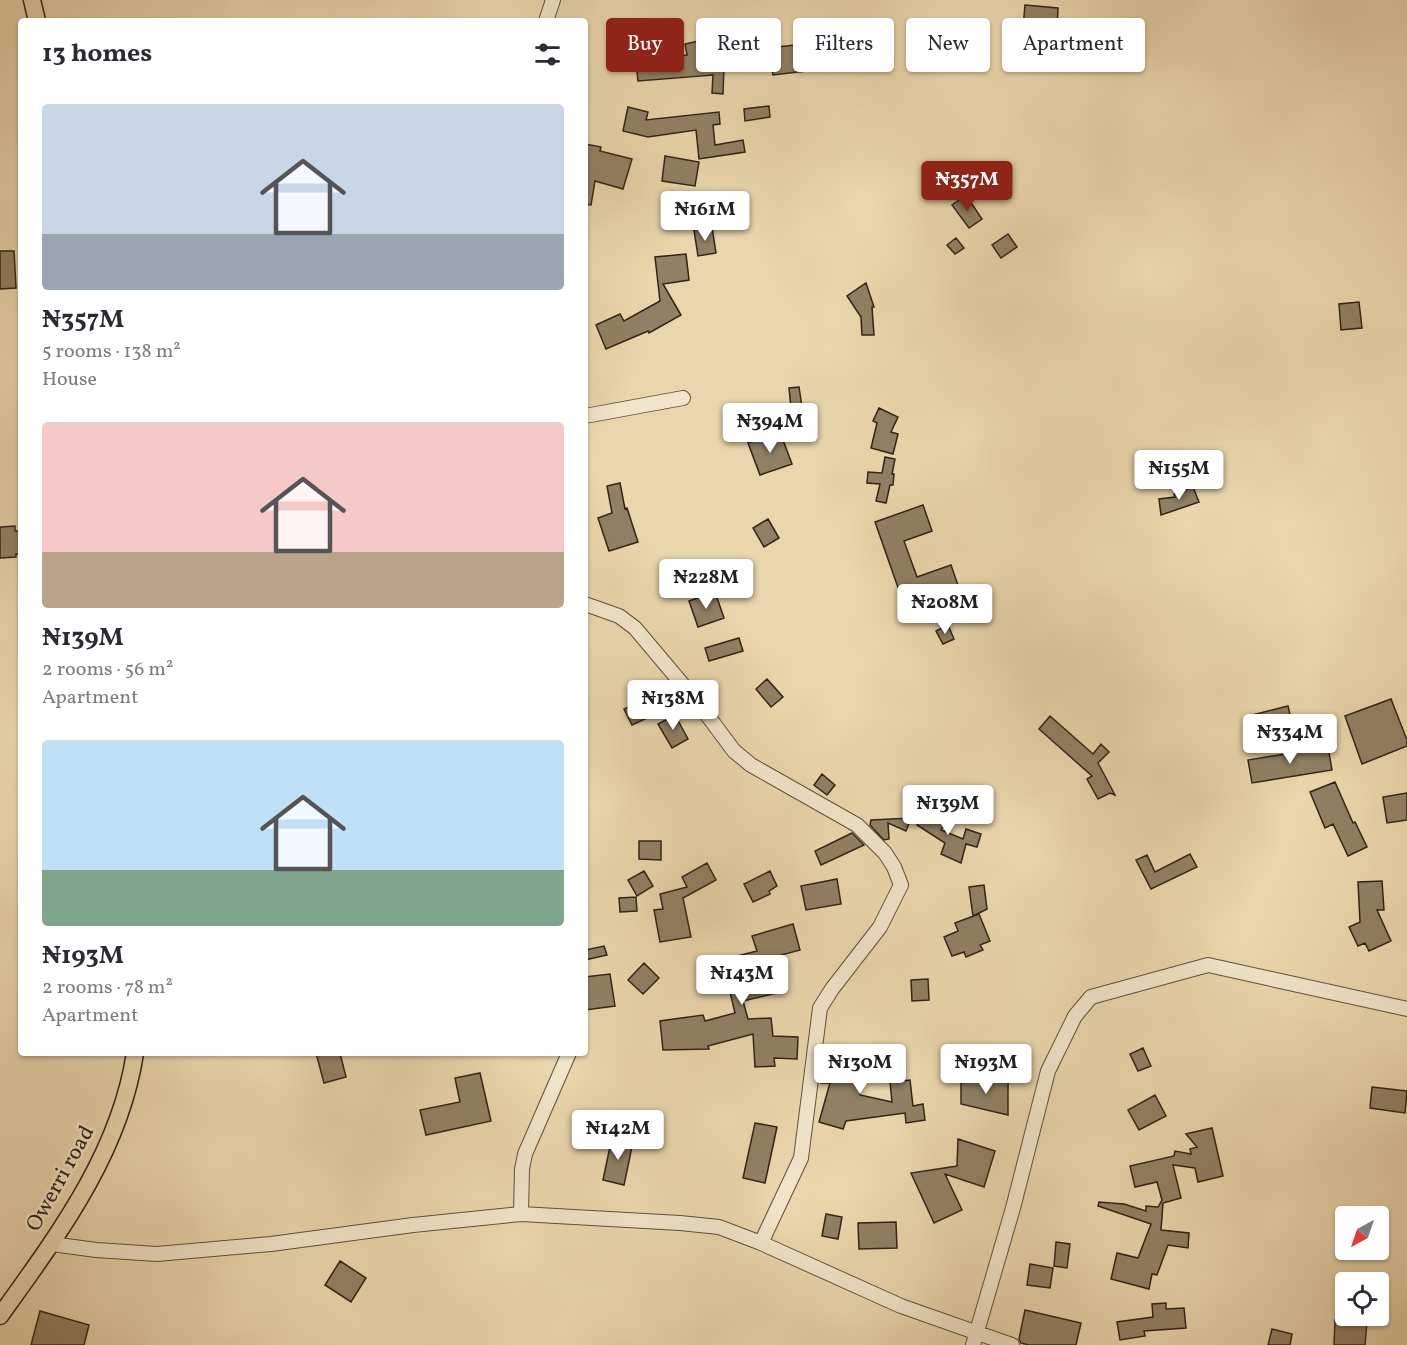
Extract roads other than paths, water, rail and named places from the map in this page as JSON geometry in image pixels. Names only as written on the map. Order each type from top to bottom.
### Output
[{"type":"main road","points":[[32,0],[36,18]]},
{"type":"main road","name":"Owerri road","points":[[0,1316],[52,1244],[88,1185],[109,1144],[123,1107],[134,1056]]},
{"type":"street","points":[[547,18],[553,0]]},
{"type":"street","points":[[588,415],[683,398]]},
{"type":"street","points":[[588,605],[619,616],[635,628],[699,704],[734,751],[751,765],[857,825],[885,852],[901,885],[880,927],[820,1008],[801,1158],[761,1243]]},
{"type":"street","points":[[975,1340],[1048,1071],[1075,1016],[1090,997],[1208,965],[1407,1009]]},
{"type":"street","points":[[521,1214],[522,1169],[525,1154],[568,1056]]},
{"type":"street","points":[[52,1244],[96,1250],[157,1254],[271,1244],[413,1225],[521,1214],[719,1227],[761,1243],[975,1340],[1012,1345]]}]
